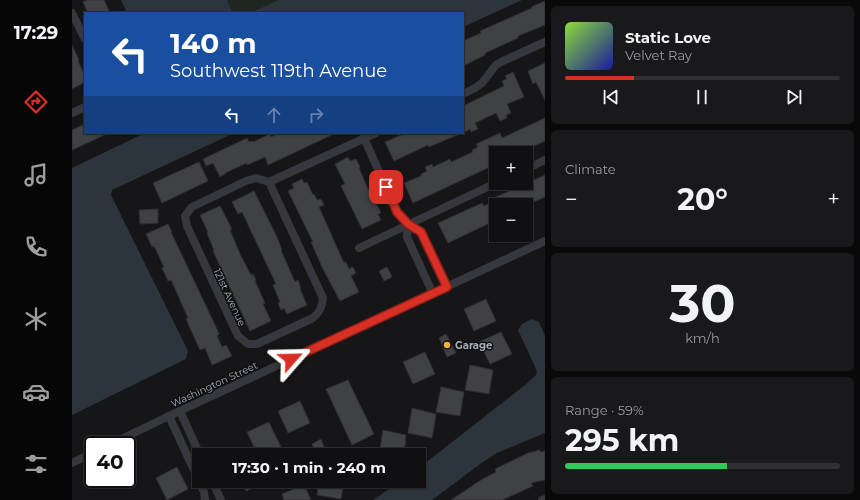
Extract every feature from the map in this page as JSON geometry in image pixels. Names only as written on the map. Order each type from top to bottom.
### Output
[{"type":"street","points":[[72,13],[84,37]]},
{"type":"street","points":[[464,94],[482,83],[496,65],[545,42]]},
{"type":"street","points":[[72,113],[84,107]]},
{"type":"street","points":[[269,182],[374,134]]},
{"type":"street","points":[[364,138],[397,212],[408,224],[421,232],[447,287]]},
{"type":"street","points":[[533,166],[545,160]]},
{"type":"street","name":"121st Avenue","points":[[256,178],[269,182],[323,298],[322,306],[319,313],[313,318],[257,344],[248,344],[238,336],[186,226],[185,216],[192,207],[246,181],[256,178]]},
{"type":"street","points":[[359,248],[489,186]]},
{"type":"street","points":[[408,224],[408,237],[433,294]]},
{"type":"street","name":"Washington Street","points":[[128,436],[545,241]]},
{"type":"street","points":[[180,411],[196,448]]},
{"type":"street","points":[[169,416],[192,466]]},
{"type":"street","points":[[185,450],[195,445]]},
{"type":"street","points":[[72,463],[84,457]]},
{"type":"street","points":[[215,488],[221,500]]},
{"type":"street","points":[[205,496],[211,500]]},
{"type":"shaded area","points":[[121,0],[227,0],[233,12],[127,12]]},
{"type":"shaded area","points":[[227,0],[278,0],[252,12],[233,12]]},
{"type":"shaded area","points":[[278,0],[522,0],[464,27],[464,12],[252,12]]},
{"type":"shaded area","points":[[143,134],[232,134],[112,190],[111,195],[188,351],[186,359],[72,415],[72,168]]},
{"type":"shaded area","points":[[532,319],[539,322],[545,336],[545,433],[497,453],[432,500],[373,500],[391,488],[426,488],[426,463],[536,375],[537,371],[518,330],[522,324]]},
{"type":"building","points":[[87,0],[104,0],[110,12],[88,12],[83,2]]},
{"type":"building","points":[[545,1],[545,25],[518,36],[518,38],[485,53],[485,55],[464,66],[464,41],[481,33],[480,31],[532,8],[531,7]]},
{"type":"building","points":[[72,45],[84,74],[84,83],[72,89]]},
{"type":"building","points":[[545,63],[545,100],[536,82],[533,84],[528,71]]},
{"type":"building","points":[[513,72],[524,97],[507,104],[511,113],[506,115],[507,118],[500,121],[496,113],[475,123],[478,129],[471,132],[470,129],[464,132],[464,106],[504,86],[502,81],[507,79],[505,76]]},
{"type":"building","points":[[545,118],[545,141],[533,147],[489,146],[489,167],[413,203],[404,183],[421,176],[421,174],[427,171],[425,167],[432,164],[433,167],[450,159],[451,162],[473,152],[472,150],[478,147],[476,144],[500,133],[502,138]]},
{"type":"building","points":[[84,124],[84,134],[107,134],[72,150],[72,130]]},
{"type":"building","points":[[270,134],[271,137],[277,134],[334,134],[268,165],[265,157],[247,165],[247,163],[225,173],[220,177],[213,163],[206,166],[203,159],[247,138],[249,142],[253,142]]},
{"type":"building","points":[[404,134],[460,134],[429,147],[428,145],[394,161],[385,142]]},
{"type":"building","points":[[348,157],[350,161],[356,159],[368,189],[381,213],[378,214],[381,220],[362,229],[341,186],[345,184],[335,164]]},
{"type":"building","points":[[199,162],[208,181],[162,203],[153,183]]},
{"type":"building","points":[[545,175],[545,197],[533,202],[533,198],[496,197],[512,190],[533,190],[533,180]]},
{"type":"building","points":[[302,179],[304,183],[307,182],[317,200],[321,199],[324,205],[319,207],[344,263],[346,262],[349,269],[353,267],[356,273],[351,276],[359,292],[340,301],[323,269],[311,242],[313,242],[288,191],[294,188],[292,184]]},
{"type":"building","points":[[254,191],[277,237],[295,282],[298,280],[307,305],[287,314],[284,308],[281,310],[278,303],[280,302],[273,285],[276,284],[242,212],[238,214],[232,202]]},
{"type":"building","points":[[482,203],[484,206],[489,204],[489,223],[448,243],[438,223]]},
{"type":"building","points":[[220,206],[232,229],[230,230],[240,254],[251,275],[253,274],[256,280],[255,281],[265,303],[263,304],[271,321],[250,331],[213,251],[214,250],[207,233],[208,232],[200,215]]},
{"type":"building","points":[[158,209],[158,223],[140,224],[139,210]]},
{"type":"building","points":[[168,224],[216,327],[219,334],[217,336],[222,347],[226,345],[232,356],[212,365],[205,348],[200,350],[171,280],[168,281],[162,268],[164,267],[154,246],[152,247],[146,234]]},
{"type":"building","points":[[387,267],[392,277],[384,281],[379,271]]},
{"type":"building","points":[[486,299],[496,321],[474,331],[464,309]]},
{"type":"building","points":[[501,332],[512,354],[490,364],[479,342]]},
{"type":"building","name":"Garage","points":[[446,334],[456,353],[447,357],[439,338]]},
{"type":"building","points":[[425,352],[435,374],[413,384],[403,362]]},
{"type":"building","points":[[470,365],[493,370],[489,394],[465,390]]},
{"type":"building","points":[[348,380],[374,434],[352,445],[326,389]]},
{"type":"building","points":[[441,387],[464,392],[460,416],[436,412]]},
{"type":"building","points":[[300,401],[310,423],[288,433],[278,411]]},
{"type":"building","points":[[412,408],[436,414],[432,438],[408,433]]},
{"type":"building","points":[[269,422],[282,448],[255,448],[247,432]]},
{"type":"building","points":[[383,430],[406,435],[405,448],[380,448]]},
{"type":"building","points":[[321,439],[324,448],[314,448],[312,444]]},
{"type":"building","points":[[540,450],[540,452],[545,451],[545,480],[531,483],[533,486],[502,500],[451,500],[496,472],[495,469],[528,453]]},
{"type":"building","points":[[177,467],[188,489],[167,500],[156,478]]},
{"type":"building","points":[[244,488],[253,488],[246,491]]},
{"type":"building","points":[[297,488],[305,488],[311,500],[284,500],[282,494]]},
{"type":"building","points":[[318,488],[343,488],[341,499],[317,495]]},
{"type":"place","name":"Garage","points":[[447,345]]},
{"type":"route","points":[[291,359],[447,287],[421,232],[408,224],[397,212],[386,187]]}]
